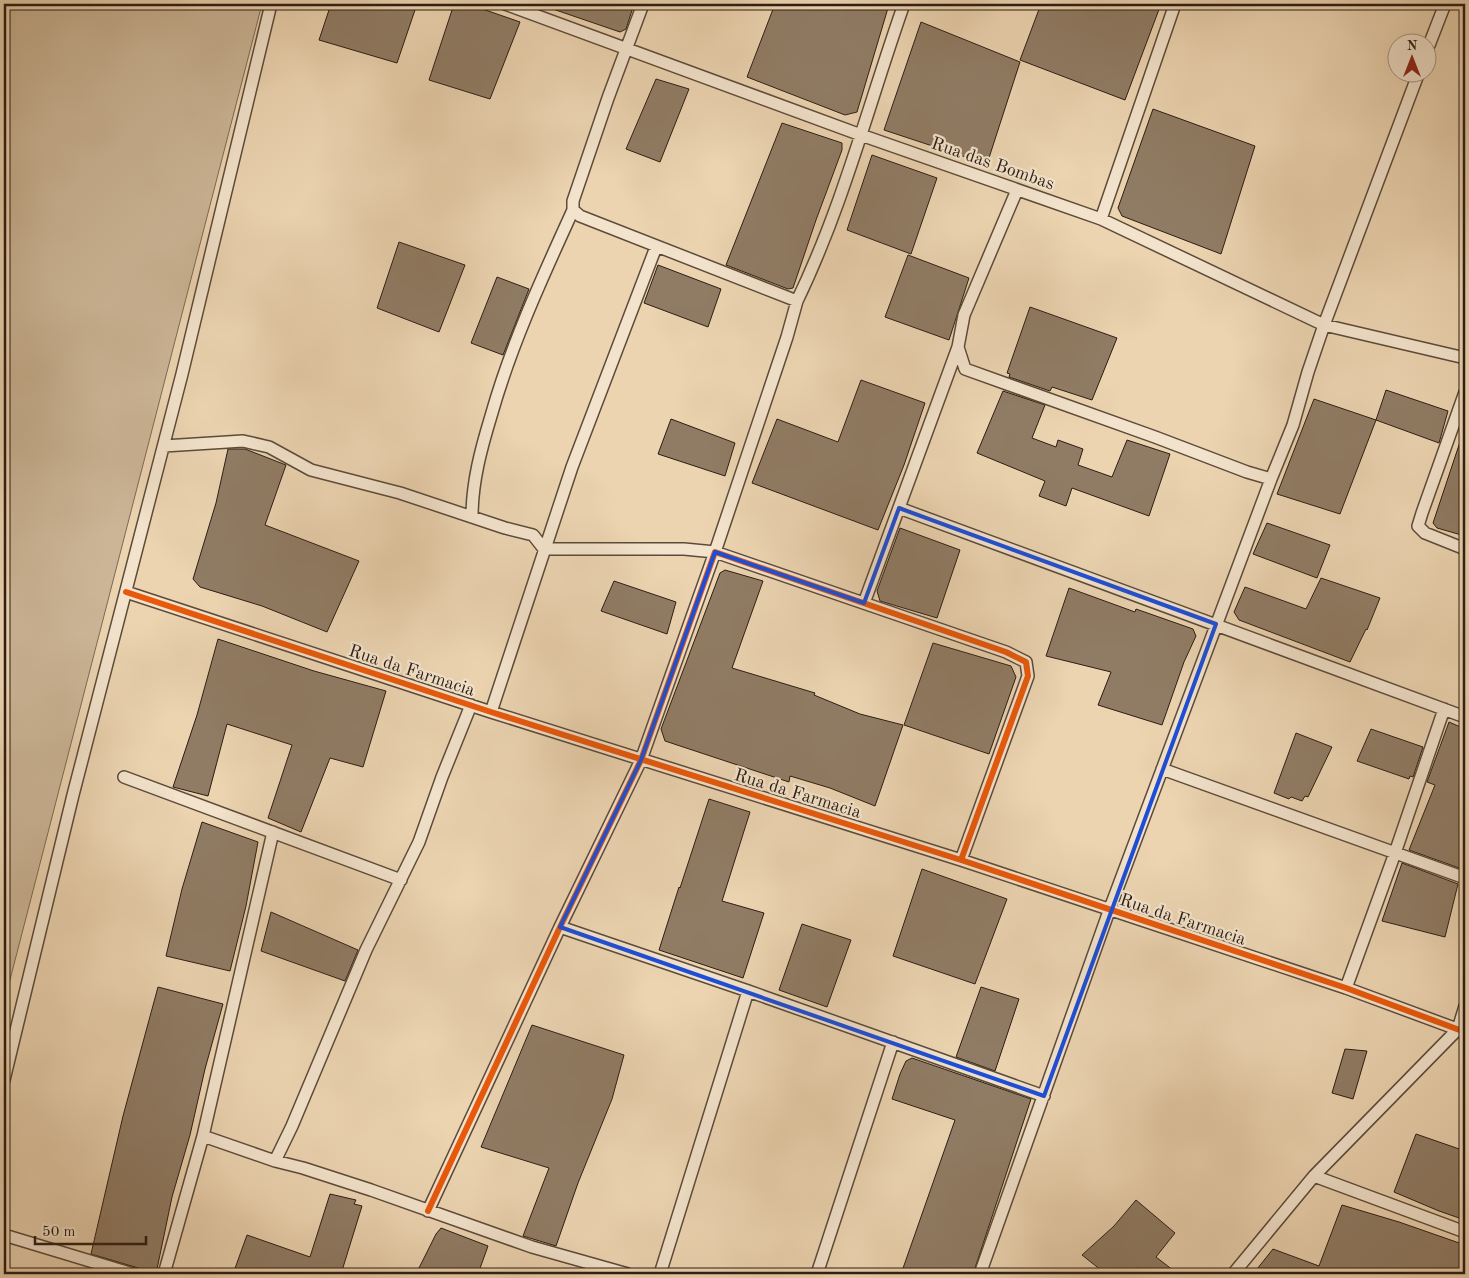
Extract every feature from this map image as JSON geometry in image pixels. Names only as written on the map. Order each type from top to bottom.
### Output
[{"type":"street","points":[[4,1080],[73,795],[164,446],[270,4]]},
{"type":"street","name":"Rua das Bombas","points":[[505,4],[861,135],[1101,219],[1324,325],[1465,358]]},
{"type":"street","points":[[472,517],[472,493],[482,446],[502,375],[529,307],[574,210],[574,201],[608,98],[643,4]]},
{"type":"street","points":[[428,1211],[560,927],[641,760],[715,552],[787,337],[797,301],[815,264],[861,135],[904,4]]},
{"type":"street","points":[[1101,219],[1175,4]]},
{"type":"street","points":[[1434,32],[1445,4]]},
{"type":"street","points":[[980,1274],[1110,910],[1216,624],[1293,425],[1324,325],[1415,82]]},
{"type":"street","points":[[864,603],[958,347],[964,315],[1017,190]]},
{"type":"street","points":[[574,210],[580,216],[797,301]]},
{"type":"street","points":[[491,712],[572,467],[656,247]]},
{"type":"street","points":[[958,347],[965,369],[1247,472],[1271,479]]},
{"type":"street","points":[[1465,392],[1418,526],[1425,533],[1465,549]]},
{"type":"street","points":[[164,446],[243,440],[269,447],[311,470],[400,493],[533,535],[544,549]]},
{"type":"street","points":[[899,508],[1465,717]]},
{"type":"street","points":[[544,549],[684,548],[715,552],[1006,652],[1026,662],[1028,676],[961,860]]},
{"type":"street","name":"Rua da Farmacia","points":[[126,592],[491,712],[961,860],[1346,988],[1462,1030]]},
{"type":"street","points":[[275,1161],[292,1126],[366,950],[420,842],[442,777],[471,705]]},
{"type":"street","points":[[1346,988],[1444,709]]},
{"type":"street","points":[[1162,770],[1465,878]]},
{"type":"street","points":[[124,777],[401,880]]},
{"type":"street","points":[[164,1274],[203,1136],[273,832]]},
{"type":"street","points":[[560,927],[748,991],[1044,1096]]},
{"type":"street","points":[[660,1274],[748,991]]},
{"type":"street","points":[[1233,1274],[1314,1176],[1462,1030],[1465,1006]]},
{"type":"street","points":[[817,1274],[893,1042]]},
{"type":"street","points":[[203,1136],[275,1161],[345,1182],[532,1247],[628,1274]]},
{"type":"street","points":[[1314,1176],[1465,1232]]},
{"type":"street","points":[[4,1235],[133,1274]]},
{"type":"highlighted area","points":[[899,508],[1216,624],[1044,1096],[560,927],[641,760],[715,552],[864,603]]},
{"type":"shaded area","points":[[4,4],[262,4],[4,1003]]},
{"type":"building","points":[[331,4],[417,4],[397,63],[319,40]]},
{"type":"building","points":[[454,4],[468,4],[520,22],[490,99],[429,80]]},
{"type":"building","points":[[544,4],[634,4],[626,29],[620,32],[544,6]]},
{"type":"building","points":[[775,4],[874,4],[888,8],[857,112],[845,115],[747,77]]},
{"type":"building","points":[[1041,4],[1161,4],[1125,100],[1020,60]]},
{"type":"building","points":[[921,22],[1020,62],[987,164],[884,130]]},
{"type":"building","points":[[656,79],[689,89],[660,162],[626,149]]},
{"type":"building","points":[[1153,109],[1255,146],[1221,254],[1122,216],[1118,208]]},
{"type":"building","points":[[782,123],[842,143],[842,150],[793,288],[788,289],[726,265]]},
{"type":"building","points":[[872,155],[937,178],[911,254],[847,230]]},
{"type":"building","points":[[399,242],[465,265],[439,332],[377,308]]},
{"type":"building","points":[[908,255],[969,278],[949,340],[885,317]]},
{"type":"building","points":[[658,265],[721,289],[708,327],[644,303]]},
{"type":"building","points":[[497,277],[529,289],[503,355],[471,343]]},
{"type":"building","points":[[1030,307],[1117,338],[1092,400],[1052,387],[1050,391],[1009,377],[1010,374],[1007,373]]},
{"type":"building","points":[[861,380],[925,403],[904,465],[878,530],[752,483],[777,419],[838,442]]},
{"type":"building","points":[[1386,390],[1448,411],[1439,443],[1376,420]]},
{"type":"building","points":[[1003,391],[1045,405],[1032,438],[1056,447],[1058,440],[1083,449],[1078,465],[1112,477],[1127,440],[1170,454],[1149,516],[1072,488],[1066,506],[1039,496],[1045,481],[977,453]]},
{"type":"building","points":[[1314,399],[1376,420],[1340,514],[1277,494]]},
{"type":"building","points":[[671,419],[735,443],[725,476],[658,454]]},
{"type":"building","points":[[1463,433],[1465,434],[1465,536],[1437,528],[1433,523]]},
{"type":"building","points":[[228,449],[245,449],[286,465],[265,525],[359,561],[327,632],[262,606],[200,587],[193,579],[216,503]]},
{"type":"building","points":[[1267,523],[1330,545],[1317,578],[1253,554]]},
{"type":"building","points":[[900,528],[960,550],[937,618],[880,601],[877,591]]},
{"type":"building","points":[[725,570],[763,581],[732,668],[815,693],[814,695],[860,714],[903,725],[875,806],[830,788],[790,776],[789,782],[665,741],[661,729],[720,573]]},
{"type":"building","points":[[1321,578],[1380,598],[1367,630],[1350,662],[1239,620],[1234,612],[1245,587],[1306,609]]},
{"type":"building","points":[[614,581],[676,602],[667,634],[601,611]]},
{"type":"building","points":[[1069,588],[1135,612],[1136,609],[1193,629],[1196,636],[1184,662],[1162,725],[1098,705],[1111,672],[1046,656]]},
{"type":"building","points":[[218,639],[314,671],[386,691],[363,767],[330,758],[301,832],[268,818],[292,745],[227,724],[208,796],[173,787],[197,715]]},
{"type":"building","points":[[933,643],[1011,666],[1016,677],[989,754],[904,725]]},
{"type":"building","points":[[1449,722],[1465,729],[1465,865],[1463,864],[1462,869],[1409,850],[1435,785],[1427,782]]},
{"type":"building","points":[[1371,729],[1423,747],[1413,777],[1410,776],[1409,779],[1357,761]]},
{"type":"building","points":[[1296,733],[1332,747],[1308,797],[1305,796],[1302,801],[1291,797],[1289,799],[1274,793]]},
{"type":"building","points":[[709,799],[750,812],[722,901],[764,913],[743,978],[659,950]]},
{"type":"building","points":[[202,822],[258,842],[246,906],[230,971],[166,956],[182,889]]},
{"type":"building","points":[[1402,863],[1458,884],[1445,937],[1382,921]]},
{"type":"building","points":[[922,869],[1007,899],[975,984],[893,956]]},
{"type":"building","points":[[271,912],[358,950],[345,981],[261,951]]},
{"type":"building","points":[[802,924],[851,940],[827,1007],[779,990]]},
{"type":"building","points":[[158,987],[223,1004],[205,1069],[190,1135],[172,1197],[157,1269],[151,1273],[91,1254],[123,1116]]},
{"type":"building","points":[[981,987],[1019,999],[995,1071],[956,1057]]},
{"type":"building","points":[[532,1025],[624,1055],[612,1099],[578,1183],[556,1246],[523,1236],[549,1168],[481,1147]]},
{"type":"building","points":[[1345,1049],[1367,1051],[1353,1099],[1332,1093]]},
{"type":"building","points":[[912,1058],[1031,1099],[973,1274],[901,1274],[955,1120],[892,1099],[906,1061]]},
{"type":"building","points":[[1416,1134],[1465,1151],[1465,1220],[1394,1192]]},
{"type":"building","points":[[330,1194],[356,1200],[354,1204],[362,1206],[341,1274],[233,1274],[247,1235],[310,1257]]},
{"type":"building","points":[[1136,1200],[1175,1233],[1156,1257],[1178,1274],[1106,1274],[1082,1255],[1114,1226]]},
{"type":"building","points":[[1342,1205],[1465,1245],[1458,1274],[1253,1274],[1273,1249],[1319,1266]]},
{"type":"building","points":[[441,1228],[488,1246],[478,1274],[416,1274],[436,1234]]},
{"type":"cycle path","points":[[428,1211],[560,927],[641,760],[715,552],[1006,652],[1026,662],[1028,676],[961,860]]},
{"type":"cycle path","points":[[126,592],[491,712],[961,860],[1346,988],[1465,1032]]}]
